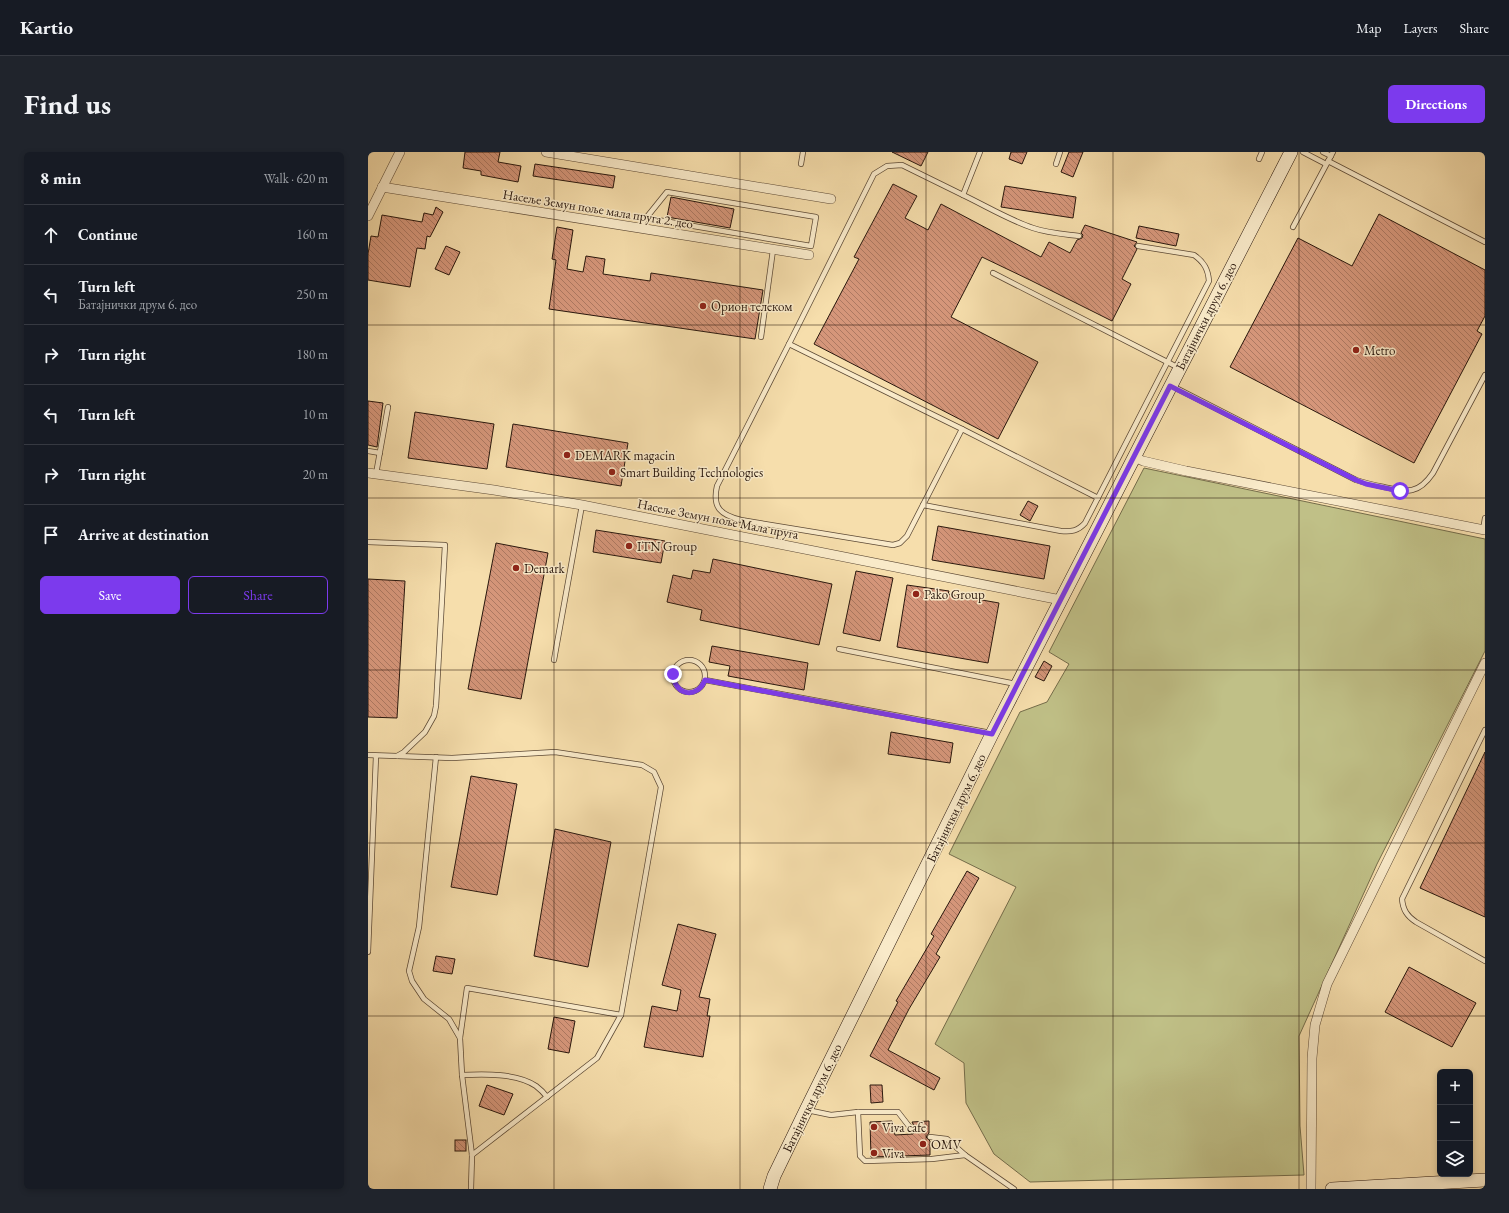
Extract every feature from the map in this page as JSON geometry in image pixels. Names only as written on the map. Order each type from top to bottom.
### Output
[{"type":"street","points":[[368,216],[400,152]]},
{"type":"street","points":[[546,152],[831,199]]},
{"type":"street","name":"Батајнички друм 6. део","points":[[770,1189],[774,1176],[806,1110],[992,734],[1291,152]]},
{"type":"street","name":"Насеље Земун поље мала пруга 2. део","points":[[382,187],[809,255]]},
{"type":"street","points":[[1134,457],[1143,461],[1186,471],[1484,530]]},
{"type":"street","name":"Насеље Земун поље Мала пруга","points":[[372,473],[494,490],[582,505],[1061,600]]},
{"type":"street","points":[[1311,1189],[1312,1058],[1316,1025],[1327,984],[1485,663]]},
{"type":"street","points":[[1332,1189],[1485,1180]]},
{"type":"lane","points":[[801,164],[803,152]]},
{"type":"lane","points":[[963,195],[980,152]]},
{"type":"lane","points":[[1056,164],[1060,152]]},
{"type":"lane","points":[[1259,159],[1262,152]]},
{"type":"lane","points":[[1303,152],[1330,158]]},
{"type":"lane","points":[[1323,152],[1330,158],[1485,242]]},
{"type":"lane","points":[[1293,227],[1330,158]]},
{"type":"lane","points":[[962,428],[907,536],[900,543],[893,545],[741,520],[725,515],[717,506],[715,499],[717,486],[874,174],[887,166],[902,165],[1032,228],[1051,233],[1079,236]]},
{"type":"lane","points":[[638,228],[646,218],[667,192],[816,217],[811,246],[646,218]]},
{"type":"lane","points":[[923,505],[1061,531],[1070,532],[1077,530],[1084,523],[1209,281],[1208,274],[1201,260],[1194,255],[1138,246]]},
{"type":"lane","points":[[761,338],[773,250]]},
{"type":"lane","points":[[993,273],[1168,361],[1179,368]]},
{"type":"lane","points":[[789,344],[962,428],[1098,498]]},
{"type":"lane","points":[[1170,386],[1356,480],[1366,484],[1400,491],[1410,491],[1427,482],[1433,473],[1485,375]]},
{"type":"lane","points":[[372,473],[380,453],[388,407]]},
{"type":"lane","points":[[368,451],[380,453]]},
{"type":"lane","points":[[554,660],[582,505]]},
{"type":"lane","points":[[1484,530],[1485,518]]},
{"type":"lane","points":[[368,542],[445,545],[436,706],[434,716],[425,732],[404,752],[397,756]]},
{"type":"lane","points":[[839,649],[1018,684]]},
{"type":"lane","points":[[692,660],[701,665],[705,675],[705,680],[699,689],[689,693],[679,689],[675,685],[673,674],[674,669],[682,662],[692,660]]},
{"type":"lane","points":[[705,680],[992,734]]},
{"type":"lane","points":[[1485,730],[1402,899],[1402,907],[1408,916],[1416,922],[1485,960]]},
{"type":"lane","points":[[368,755],[452,758],[555,752],[642,765],[654,772],[661,787],[620,1015],[597,1058],[472,1155]]},
{"type":"lane","points":[[368,952],[376,756]]},
{"type":"lane","points":[[436,757],[419,926],[409,971],[412,981],[424,999],[449,1019],[460,1038]]},
{"type":"lane","points":[[470,1189],[472,1155],[462,1075],[460,1038],[467,988],[620,1015]]},
{"type":"lane","points":[[462,1075],[484,1074],[517,1078],[536,1086],[547,1097]]},
{"type":"lane","points":[[806,1110],[831,1115],[858,1112],[898,1112],[912,1130]]},
{"type":"lane","points":[[858,1112],[860,1156],[865,1161],[932,1159],[965,1155]]},
{"type":"lane","points":[[930,1137],[947,1139],[965,1155],[1014,1189]]},
{"type":"green space","points":[[1144,468],[1485,539],[1485,651],[1377,864],[1299,1036],[1300,1126],[1304,1175],[1030,1182],[994,1154],[966,1103],[964,1063],[935,1044],[1016,887],[949,854],[1020,712],[1047,702],[1069,664],[1049,652]]},
{"type":"building","points":[[465,152],[500,152],[498,162],[521,166],[518,182],[481,175],[481,171],[463,168]]},
{"type":"building","points":[[892,152],[928,152],[921,166]]},
{"type":"building","points":[[1011,152],[1027,152],[1022,164],[1009,159]]},
{"type":"building","points":[[1069,152],[1083,152],[1073,177],[1061,172]]},
{"type":"building","points":[[535,164],[615,176],[613,188],[533,176]]},
{"type":"building","points":[[893,184],[917,196],[905,218],[928,230],[941,204],[1041,257],[1049,242],[1070,253],[1077,240],[1082,238],[1083,235],[1081,233],[1085,225],[1137,242],[1134,246],[1137,249],[1122,279],[1131,284],[1112,321],[982,257],[951,317],[1038,362],[998,439],[814,344],[859,259],[854,257]]},
{"type":"building","points":[[1005,186],[1076,197],[1073,218],[1001,207]]},
{"type":"building","points":[[671,197],[734,209],[730,228],[667,217]]},
{"type":"building","points":[[436,207],[443,212],[430,237],[427,236],[425,249],[417,248],[410,287],[368,280],[368,254],[371,236],[378,237],[382,215],[422,222],[424,213],[433,215]]},
{"type":"building","name":"Metro","points":[[1379,214],[1485,270],[1485,316],[1477,331],[1482,334],[1414,463],[1230,367],[1298,238],[1352,266]]},
{"type":"building","points":[[1139,226],[1179,234],[1176,246],[1136,238]]},
{"type":"building","points":[[557,227],[573,230],[567,269],[583,272],[586,256],[605,259],[603,274],[650,281],[651,273],[763,290],[755,339],[549,309],[556,260],[552,259]]},
{"type":"building","points":[[446,246],[460,252],[449,275],[435,269]]},
{"type":"building","points":[[368,401],[383,403],[377,447],[368,445]]},
{"type":"building","points":[[415,412],[494,424],[487,469],[408,458]]},
{"type":"building","name":"DEMARK magacin","points":[[513,424],[628,443],[621,486],[506,467]]},
{"type":"building","points":[[1028,501],[1038,506],[1030,521],[1020,515]]},
{"type":"building","points":[[938,526],[1050,546],[1044,579],[932,560]]},
{"type":"building","name":"ITN Group","points":[[596,530],[665,541],[661,563],[593,552]]},
{"type":"building","points":[[496,543],[548,553],[521,699],[468,689]]},
{"type":"building","points":[[713,559],[832,584],[819,645],[700,620],[702,610],[667,602],[673,575],[691,579],[693,570],[710,573]]},
{"type":"building","points":[[856,571],[893,578],[880,641],[843,633]]},
{"type":"building","points":[[368,579],[405,581],[397,718],[368,717]]},
{"type":"building","points":[[907,585],[949,591],[948,594],[999,603],[988,663],[897,647]]},
{"type":"building","points":[[712,646],[808,663],[804,690],[728,676],[730,666],[709,662]]},
{"type":"building","points":[[1044,661],[1052,666],[1044,681],[1035,677]]},
{"type":"building","points":[[891,732],[953,743],[950,763],[888,754]]},
{"type":"building","points":[[1485,752],[1485,917],[1420,888]]},
{"type":"building","points":[[471,776],[517,784],[497,895],[451,887]]},
{"type":"building","points":[[555,829],[611,842],[588,967],[534,956]]},
{"type":"building","points":[[967,871],[979,878],[936,954],[940,957],[909,1009],[888,1050],[940,1078],[934,1090],[870,1056],[898,1002],[896,1001],[934,936],[931,934]]},
{"type":"building","points":[[678,924],[716,934],[699,997],[710,999],[707,1016],[710,1016],[703,1057],[644,1047],[652,1006],[677,1011],[681,990],[662,985]]},
{"type":"building","points":[[436,956],[455,959],[452,974],[433,971]]},
{"type":"building","points":[[1409,967],[1476,1003],[1452,1047],[1385,1012]]},
{"type":"building","points":[[554,1017],[575,1021],[569,1053],[548,1049]]},
{"type":"building","points":[[487,1085],[513,1094],[504,1115],[479,1106]]},
{"type":"building","points":[[870,1085],[882,1085],[883,1102],[871,1103]]},
{"type":"building","points":[[892,1121],[895,1135],[913,1134],[916,1130],[912,1122],[929,1121],[929,1133],[926,1137],[930,1141],[930,1155],[871,1157],[870,1122]]},
{"type":"building","points":[[455,1140],[466,1140],[466,1151],[455,1151]]},
{"type":"place","name":"Орион телеком","points":[[703,306]]},
{"type":"place","name":"Metro","points":[[1356,350]]},
{"type":"place","name":"DEMARK magacin","points":[[567,455]]},
{"type":"place","name":"Smart Building Technologies","points":[[612,472]]},
{"type":"place","name":"ITN Group","points":[[629,546]]},
{"type":"place","name":"Demark","points":[[516,568]]},
{"type":"place","name":"Pako Group","points":[[916,594]]},
{"type":"place","name":"Viva cafe","points":[[874,1127]]},
{"type":"place","name":"OMV","points":[[923,1144]]},
{"type":"place","name":"Viva","points":[[874,1153]]},
{"type":"route","points":[[673,674],[675,685],[683,692],[694,692],[703,685],[705,680],[992,734],[1170,386],[1356,480],[1366,484],[1400,491]]}]
